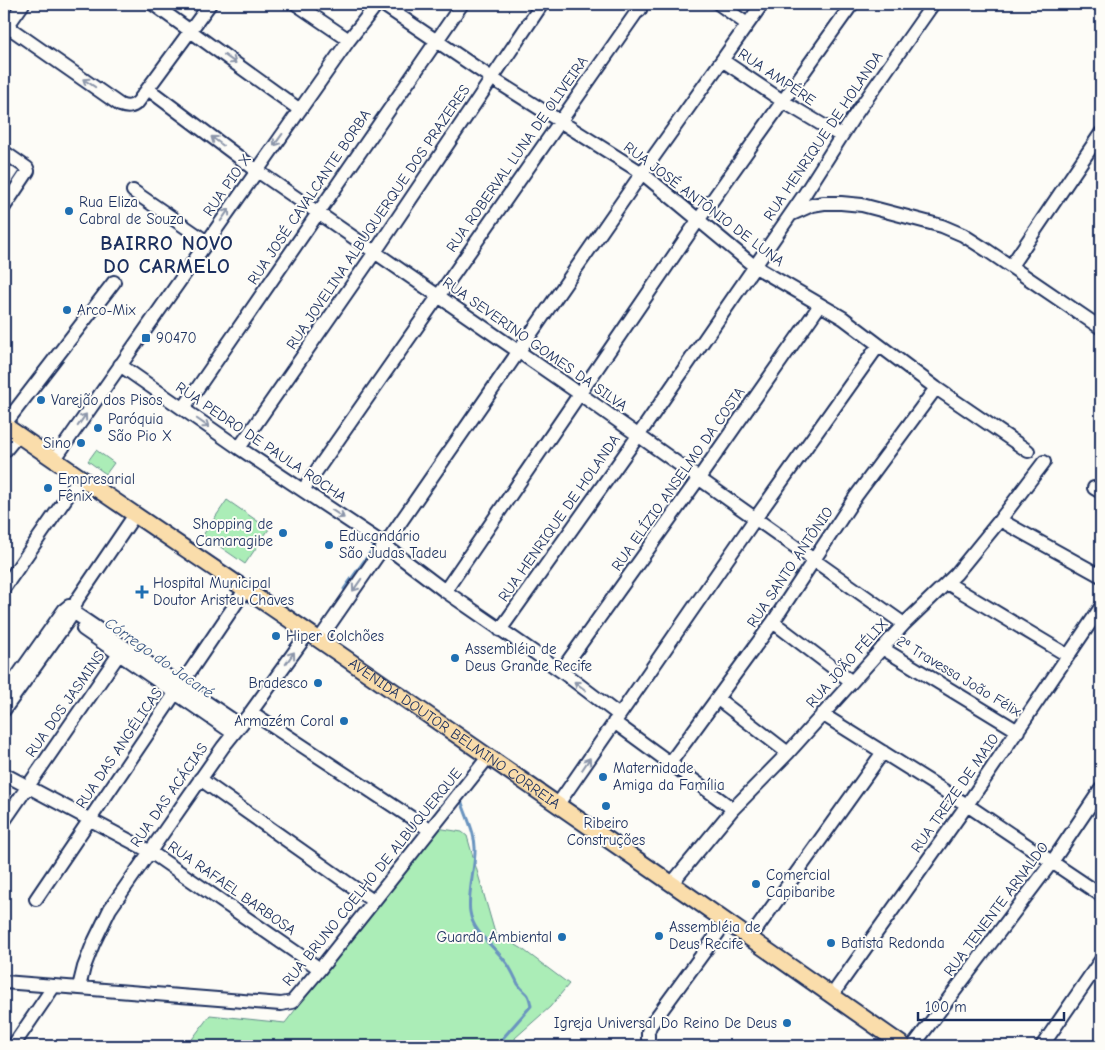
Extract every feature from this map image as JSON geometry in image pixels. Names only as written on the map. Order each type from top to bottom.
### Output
[{"type":"main road","name":"AVENIDA DOUTOR BELMINO CORREIA","points":[[4,425],[134,516],[489,756],[903,1045]]},
{"type":"street","points":[[23,4],[5,28],[120,105],[130,107],[138,102],[210,4]]},
{"type":"street","points":[[152,4],[300,110]]},
{"type":"street","points":[[296,4],[349,40]]},
{"type":"street","name":"RUA PIO X","points":[[54,460],[256,170],[377,4]]},
{"type":"street","name":"RUA JOSÉ ANTÔNIO DE LUNA","points":[[382,4],[493,79],[642,173],[754,266],[843,318],[936,388],[1028,451]]},
{"type":"street","name":"RUA JOSÉ CAVALCANTE BORBA","points":[[183,408],[462,4]]},
{"type":"street","name":"RUA JOVELINA ALBUQUERQUE DOS PRAZERES","points":[[239,448],[375,252],[542,4]]},
{"type":"street","points":[[719,4],[747,24]]},
{"type":"street","name":"RUA DAS ACÁCIAS","points":[[79,987],[84,967],[100,926],[149,852],[236,729],[314,636],[385,545],[642,173],[762,4]]},
{"type":"street","points":[[445,591],[699,219],[852,4]]},
{"type":"street","name":"RUA HENRIQUE DE HOLANDA","points":[[500,630],[638,436],[790,215],[841,136],[933,4]]},
{"type":"street","name":"RUA ROBERVAL LUNA DE OLIVEIRA","points":[[303,490],[636,13],[640,10]]},
{"type":"street","name":"RUA AMPÉRE","points":[[722,60],[784,102],[841,136]]},
{"type":"street","name":"RUA SEVERINO GOMES DA SILVA","points":[[148,89],[256,170],[580,394],[904,624]]},
{"type":"street","points":[[1011,266],[1101,133]]},
{"type":"street","points":[[4,152],[27,168],[28,171],[4,207]]},
{"type":"street","points":[[133,191],[207,242]]},
{"type":"street","points":[[790,215],[824,203],[862,206],[942,226],[963,235],[1101,328]]},
{"type":"street","points":[[4,425],[114,282]]},
{"type":"street","name":"RUA ELÍZIO ANSELMO DA COSTA","points":[[561,671],[820,305]]},
{"type":"street","points":[[558,804],[754,519],[878,346]]},
{"type":"street","name":"RUA PEDRO DE PAULA ROCHA","points":[[120,365],[239,448],[385,545],[445,591],[561,671],[670,763],[733,809]]},
{"type":"street","name":"RUA SANTO ANTÔNIO","points":[[670,763],[773,622],[856,496],[936,388]]},
{"type":"street","points":[[4,452],[18,435]]},
{"type":"street","name":"RUA JOÃO FÉLIX","points":[[672,883],[733,809],[788,753],[904,624],[947,583],[1000,520],[1044,462]]},
{"type":"street","points":[[4,588],[80,478]]},
{"type":"street","points":[[4,710],[134,516]]},
{"type":"street","points":[[1000,520],[1101,576]]},
{"type":"street","points":[[947,583],[1067,655]]},
{"type":"street","name":"RUA DAS ANGÉLICAS","points":[[36,899],[245,590]]},
{"type":"street","name":"RUA TREZE DE MAIO","points":[[832,996],[967,805],[1101,607]]},
{"type":"street","points":[[71,610],[119,654],[177,689]]},
{"type":"street","points":[[71,610],[177,689],[236,729]]},
{"type":"street","points":[[4,695],[71,610]]},
{"type":"street","points":[[773,622],[852,682]]},
{"type":"street","name":"2ª Travessa João Félix","points":[[882,648],[1018,731]]},
{"type":"street","name":"RUA DOS JASMINS","points":[[4,821],[119,654]]},
{"type":"street","points":[[718,699],[788,753]]},
{"type":"street","points":[[251,712],[430,830]]},
{"type":"street","points":[[822,714],[967,805],[1101,895]]},
{"type":"street","points":[[750,938],[883,752]]},
{"type":"street","name":"RUA BRUNO COELHO DE ALBUQUERQUE","points":[[4,982],[286,1004],[296,999],[489,756]]},
{"type":"street","name":"RUA RAFAEL BARBOSA","points":[[4,774],[149,852],[235,909],[320,969]]},
{"type":"street","points":[[200,779],[373,901]]},
{"type":"street","name":"RUA TENENTE ARNALDO","points":[[903,1045],[1052,862],[1101,789]]},
{"type":"street","points":[[648,1046],[650,1026],[726,922]]},
{"type":"street","points":[[1042,1046],[1101,960]]},
{"type":"street","points":[[13,1046],[54,986]]},
{"type":"green space","points":[[96,450],[114,463],[106,474],[88,461]]},
{"type":"green space","points":[[227,500],[269,529],[245,564],[203,535]]},
{"type":"green space","points":[[437,828],[462,832],[467,836],[495,933],[521,948],[569,984],[550,1007],[515,1038],[517,1046],[187,1046],[210,1015],[285,1023]]},
{"type":"waterway","points":[[344,589],[374,547]]},
{"type":"waterway","name":"Córrego do Jacaré","points":[[462,803],[473,833],[475,845],[469,905],[472,919],[479,933],[509,966],[518,984],[527,994],[531,1006],[496,1046]]},
{"type":"place","name":"Rua Eliza Cabral de Souza","points":[[69,211]]},
{"type":"place","name":"Arco-Mix","points":[[67,310]]},
{"type":"place","name":"90470","points":[[146,338]]},
{"type":"place","name":"Varejão dos Pisos","points":[[41,400]]},
{"type":"place","name":"Paróquia São Pio X","points":[[98,428]]},
{"type":"place","name":"Sino","points":[[81,443]]},
{"type":"place","name":"Empresarial Fênix","points":[[48,488]]},
{"type":"place","name":"Shopping de Camaragibe","points":[[283,533]]},
{"type":"place","name":"Educandário São Judas Tadeu","points":[[329,545]]},
{"type":"place","name":"Hospital Municipal Doutor Aristeu Chaves","points":[[142,592]]},
{"type":"place","name":"Hiper Colchões","points":[[276,636]]},
{"type":"place","name":"Assembléia de Deus Grande Recife","points":[[455,658]]},
{"type":"place","name":"Bradesco","points":[[318,683]]},
{"type":"place","name":"Armazém Coral","points":[[344,721]]},
{"type":"place","name":"Maternidade Amiga da Família","points":[[603,777]]},
{"type":"place","name":"Ribeiro Construções","points":[[606,806]]},
{"type":"place","name":"Comercial Capibaribe","points":[[756,884]]},
{"type":"place","name":"Assembléia de Deus Recife","points":[[659,936]]},
{"type":"place","name":"Guarda Ambiental","points":[[562,937]]},
{"type":"place","name":"Batista Redonda","points":[[831,943]]},
{"type":"place","name":"Igreja Universal Do Reino De Deus","points":[[787,1023]]},
{"type":"district","name":"BAIRRO NOVO DO CARMELO","points":[[167,254]]}]
